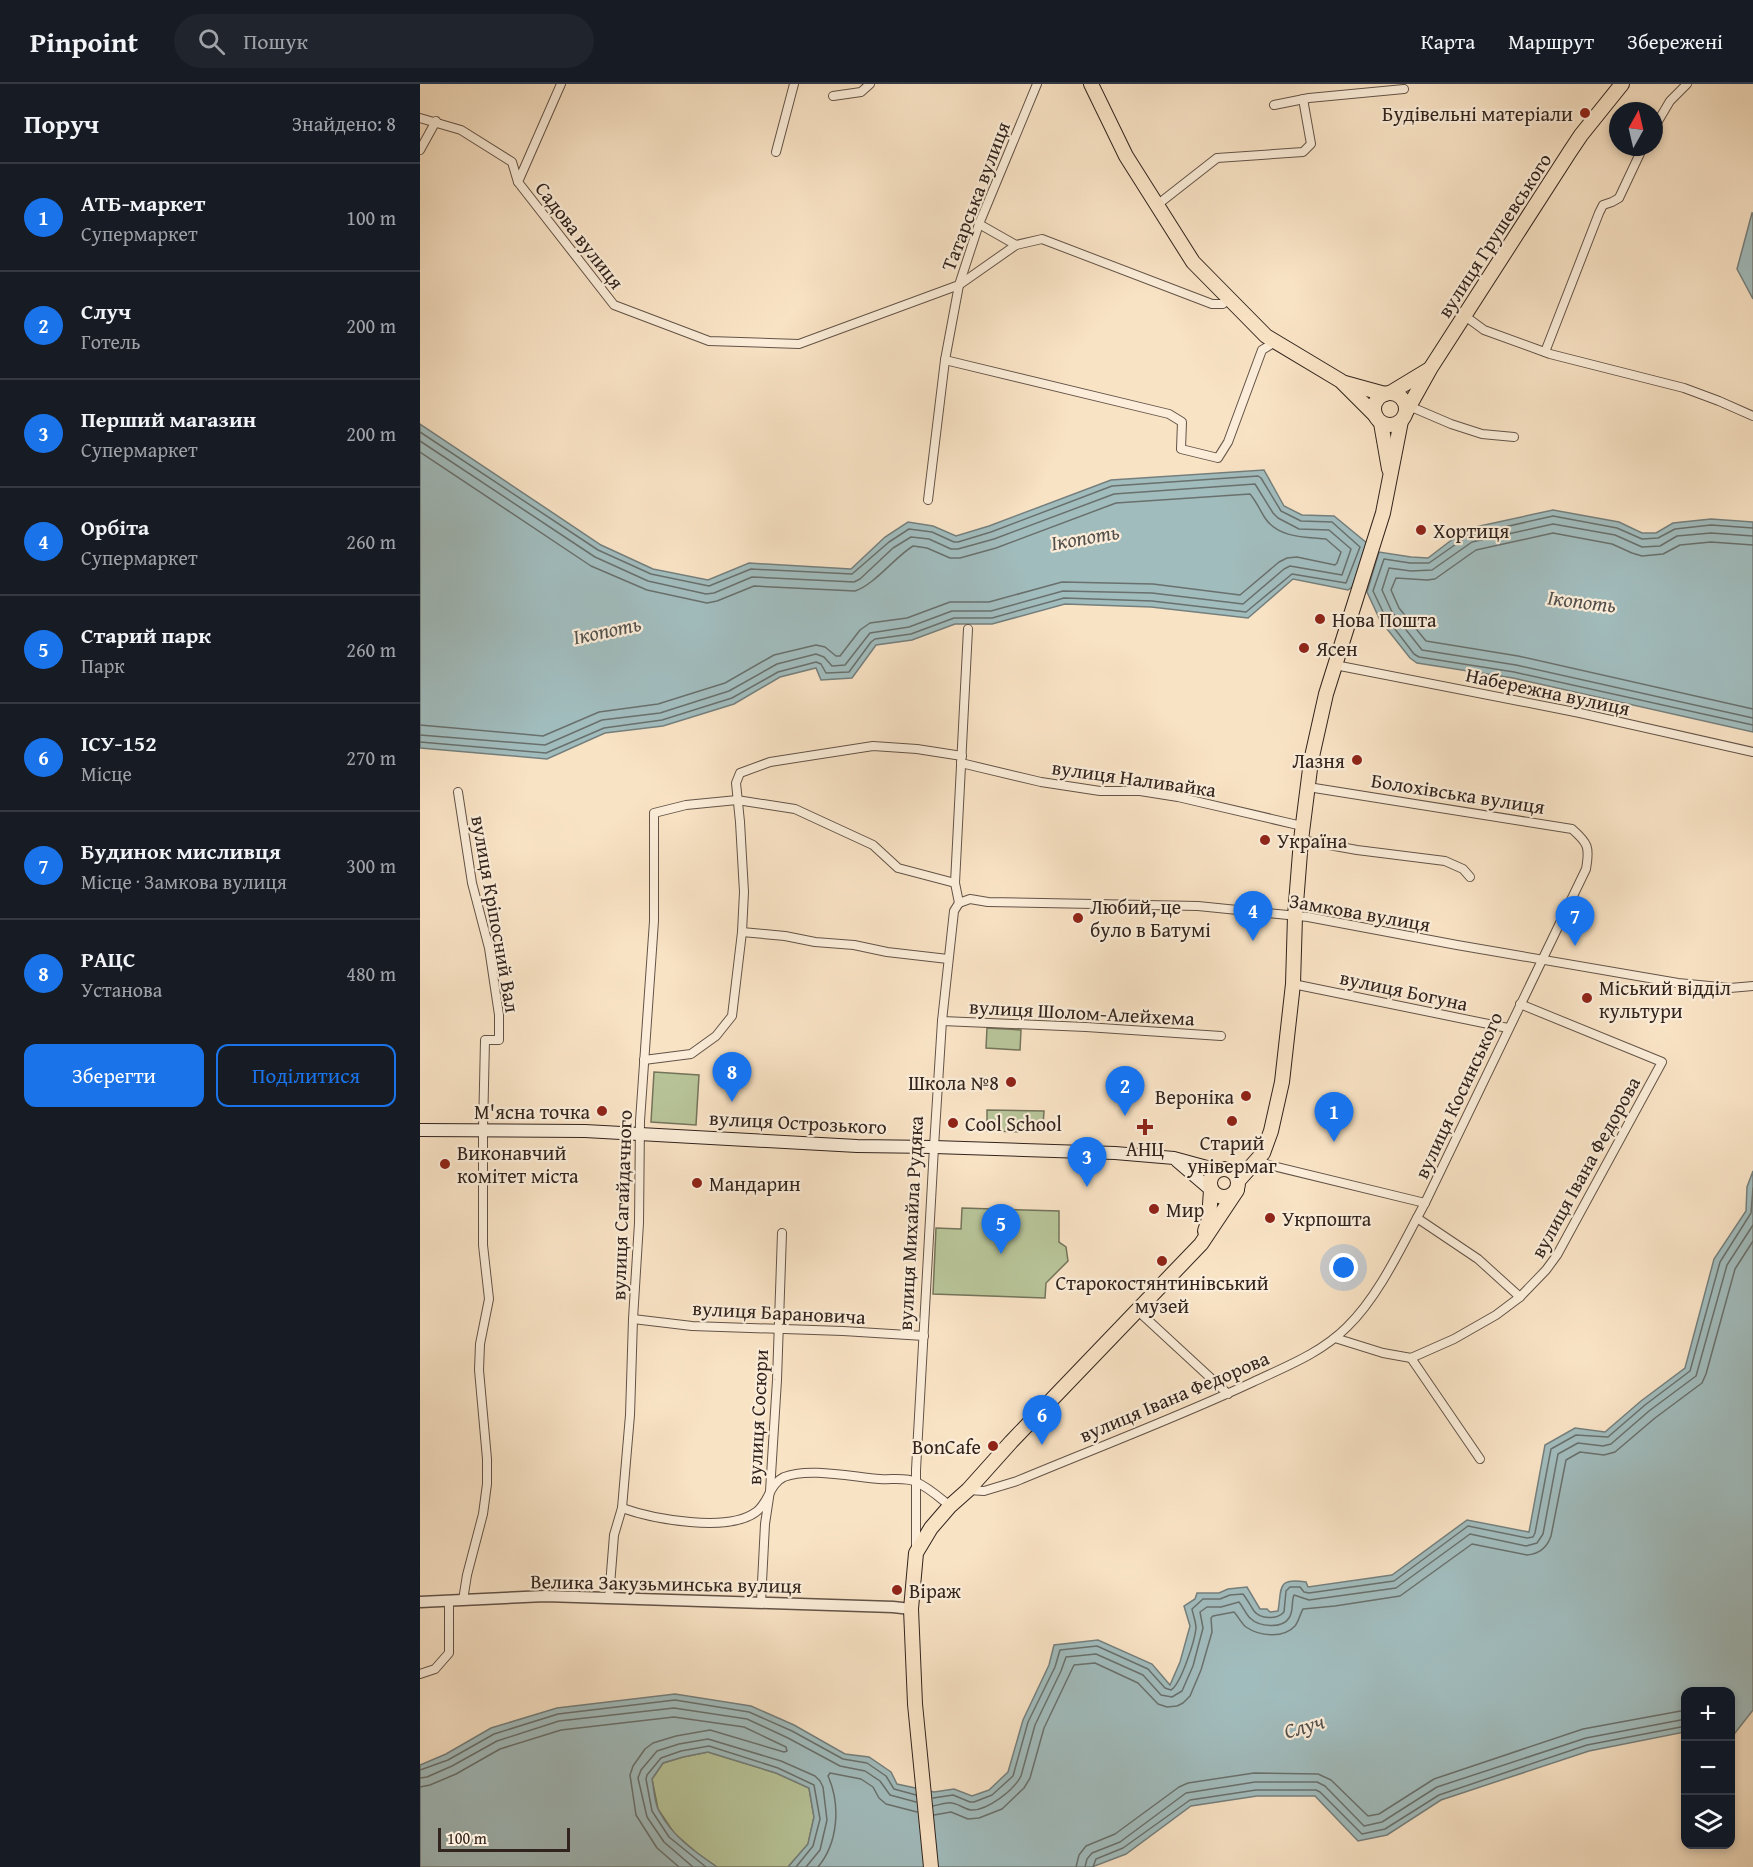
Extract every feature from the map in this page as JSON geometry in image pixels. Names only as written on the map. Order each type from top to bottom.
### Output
[{"type":"main road","points":[[1091,84],[1126,156],[1193,262],[1266,336],[1341,381],[1387,394],[1395,394],[1404,401],[1405,413],[1392,426],[1378,419],[1341,381]]},
{"type":"main road","name":"вулиця Грушевського","points":[[916,1553],[931,1528],[950,1506],[968,1490],[1201,1244],[1238,1186],[1263,1153],[1271,1131],[1282,1082],[1293,984],[1294,916],[1311,761],[1326,694],[1383,513],[1405,413],[1430,369],[1581,135],[1622,84]]},
{"type":"main road","points":[[1391,480],[1374,405],[1380,397],[1430,369]]},
{"type":"main road","name":"вулиця Острозького","points":[[420,1130],[640,1133],[857,1146],[1115,1154],[1174,1158],[1220,1169]]},
{"type":"main road","points":[[1174,1158],[1218,1196],[1230,1196],[1238,1186],[1237,1177],[1231,1170],[1220,1169]]},
{"type":"main road","points":[[1211,1190],[1209,1181],[1220,1169],[1257,1160]]},
{"type":"main road","name":"вулиця Грушевського","points":[[1201,1244],[1209,1219],[1211,1190]]},
{"type":"main road","name":"вулиця Михайла Рудяка","points":[[916,1553],[911,1609],[915,1704],[931,1867]]},
{"type":"street","name":"Садова вулиця","points":[[561,84],[518,182],[614,305],[709,340],[799,344],[959,285],[1017,245]]},
{"type":"street","points":[[776,152],[794,84]]},
{"type":"street","points":[[833,96],[861,92],[870,84]]},
{"type":"street","name":"Татарська вулиця","points":[[928,500],[945,360],[959,285],[979,224],[1037,84]]},
{"type":"street","points":[[1663,113],[1670,101],[1687,84]]},
{"type":"street","points":[[1274,105],[1303,99],[1404,89]]},
{"type":"street","points":[[1157,205],[1217,158],[1303,152],[1311,144],[1303,99]]},
{"type":"street","points":[[420,118],[461,130],[512,162],[518,182]]},
{"type":"street","points":[[420,150],[436,121]]},
{"type":"street","points":[[1545,352],[1599,213],[1603,205],[1618,198],[1639,156]]},
{"type":"street","points":[[979,224],[1017,245],[1042,239],[1212,304],[1223,304],[1229,298]]},
{"type":"street","points":[[1465,316],[1484,330],[1545,352],[1684,388],[1753,416]]},
{"type":"street","points":[[945,360],[1169,414],[1182,422],[1181,449],[1218,458],[1228,442],[1262,350],[1275,342]]},
{"type":"street","points":[[1405,413],[1482,434],[1514,437]]},
{"type":"street","name":"вулиця Михайла Рудяка","points":[[916,1553],[916,1481],[933,1147],[948,959],[954,911],[959,903],[954,883],[968,629]]},
{"type":"street","name":"Набережна вулиця","points":[[1335,665],[1580,713],[1753,752]]},
{"type":"street","name":"вулиця Наливайка","points":[[737,800],[736,783],[740,773],[770,762],[873,746],[917,749],[1041,782],[1088,789],[1178,797],[1357,850],[1445,861],[1462,869],[1470,878]]},
{"type":"street","name":"Болохівська вулиця","points":[[1308,787],[1572,829],[1585,841],[1589,853]]},
{"type":"street","name":"вулиця Кріпосний Вал","points":[[458,792],[472,883],[489,948],[499,1015],[499,1040],[485,1040],[483,1245],[489,1299],[480,1344],[478,1370],[487,1459],[487,1484],[483,1514],[463,1600]]},
{"type":"street","points":[[644,1060],[691,1054],[716,1036],[732,1016],[742,932],[744,891],[737,800],[795,809],[873,845],[898,868],[954,883]]},
{"type":"street","name":"вулиця Сагайдачного","points":[[609,1598],[615,1535],[622,1508],[630,1415],[637,1269],[640,1133],[654,921],[654,813],[686,806],[737,800]]},
{"type":"street","name":"вулиця Косинського","points":[[1335,1338],[1350,1325],[1374,1293],[1425,1203],[1586,869],[1589,853]]},
{"type":"street","name":"Замкова вулиця","points":[[959,903],[970,899],[988,902],[1198,906],[1294,916],[1678,983],[1730,988],[1753,986]]},
{"type":"street","points":[[742,932],[948,959]]},
{"type":"street","name":"вулиця Богуна","points":[[1293,984],[1508,1028]]},
{"type":"street","name":"вулиця Івана Федорова","points":[[1411,1358],[1454,1339],[1496,1315],[1520,1297],[1546,1270],[1557,1255],[1662,1062],[1520,1004]]},
{"type":"street","name":"вулиця Шолом-Алейхема","points":[[942,1021],[1221,1036]]},
{"type":"street","points":[[1257,1160],[1269,1165],[1425,1203]]},
{"type":"street","points":[[1417,1218],[1478,1259],[1520,1297]]},
{"type":"street","name":"вулиця Сосюри","points":[[761,1602],[765,1524],[770,1491],[782,1233]]},
{"type":"street","points":[[1137,1310],[1228,1394]]},
{"type":"street","name":"вулиця Барановича","points":[[633,1319],[692,1326],[924,1336]]},
{"type":"street","points":[[1335,1338],[1383,1353],[1411,1358],[1480,1459]]},
{"type":"street","name":"вулиця Івана Федорова","points":[[968,1490],[984,1491],[1017,1481],[1228,1394],[1318,1351],[1335,1338]]},
{"type":"street","points":[[622,1508],[635,1513],[687,1521],[720,1523],[745,1518],[756,1513],[765,1505],[776,1482],[802,1473],[916,1481],[950,1506]]},
{"type":"street","name":"Велика Закузьминська вулиця","points":[[420,1602],[545,1596],[911,1609]]},
{"type":"street","points":[[420,1674],[435,1669],[449,1653],[449,1600]]},
{"type":"green space","points":[[987,1028],[1021,1030],[1020,1050],[986,1048]]},
{"type":"green space","points":[[654,1072],[699,1075],[696,1125],[651,1122]]},
{"type":"green space","points":[[987,1110],[1044,1111],[1043,1126],[1032,1126],[1031,1132],[987,1131]]},
{"type":"green space","points":[[962,1208],[1059,1211],[1059,1242],[1066,1247],[1068,1261],[1046,1283],[1045,1298],[933,1294],[936,1228],[961,1229]]},
{"type":"green space","points":[[708,1752],[776,1773],[809,1788],[814,1817],[808,1844],[788,1867],[717,1867],[674,1833],[658,1809],[652,1779],[663,1763]]},
{"type":"water","points":[[1753,213],[1753,299],[1737,269]]},
{"type":"water","name":"Ікопоть","points":[[420,424],[601,545],[653,569],[708,580],[749,563],[851,569],[885,537],[908,522],[933,526],[956,536],[989,526],[1111,480],[1264,470],[1284,506],[1302,515],[1334,516],[1368,544],[1352,587],[1348,590],[1293,579],[1248,618],[1151,607],[1065,604],[992,624],[955,624],[912,640],[876,645],[852,678],[821,680],[816,668],[780,677],[734,704],[663,726],[605,733],[547,759],[420,748]]},
{"type":"water","name":"Ікопоть","points":[[1553,510],[1619,522],[1642,533],[1656,533],[1673,523],[1711,519],[1753,522],[1753,732],[1513,678],[1417,663],[1410,658],[1380,620],[1367,592],[1379,552],[1428,558],[1466,529]]},
{"type":"water","points":[[1753,1171],[1753,1710],[1735,1733],[1735,1687],[1681,1687],[1681,1733],[1589,1751],[1441,1800],[1387,1835],[1358,1841],[1315,1796],[1257,1796],[1191,1806],[1126,1854],[1092,1867],[788,1867],[808,1844],[814,1817],[809,1788],[776,1773],[708,1752],[663,1763],[652,1779],[656,1804],[664,1820],[685,1843],[717,1867],[420,1867],[420,1765],[446,1754],[491,1728],[557,1708],[675,1694],[751,1706],[794,1725],[845,1754],[869,1757],[891,1772],[897,1784],[934,1792],[954,1789],[972,1796],[989,1790],[1008,1772],[1023,1720],[1049,1665],[1054,1645],[1098,1640],[1152,1664],[1170,1685],[1180,1662],[1190,1626],[1184,1606],[1195,1599],[1197,1593],[1219,1593],[1228,1589],[1247,1587],[1260,1609],[1267,1609],[1270,1612],[1278,1611],[1282,1586],[1285,1583],[1306,1582],[1308,1587],[1392,1575],[1467,1520],[1529,1532],[1545,1445],[1575,1428],[1605,1432],[1685,1368],[1714,1259],[1746,1211],[1747,1187]]},
{"type":"place","name":"Будівельні матеріали","points":[[1585,113]]},
{"type":"place","name":"Хортиця","points":[[1421,530]]},
{"type":"place","name":"Нова Пошта","points":[[1320,619]]},
{"type":"place","name":"Ясен","points":[[1304,648]]},
{"type":"place","name":"Лазня","points":[[1357,760]]},
{"type":"place","name":"Україна","points":[[1265,840]]},
{"type":"place","name":"Любий, це було в Батумі","points":[[1078,918]]},
{"type":"place","name":"Орбіта","points":[[1253,941]]},
{"type":"place","name":"Будинок мисливця","points":[[1575,946]]},
{"type":"place","name":"Міський відділ культури","points":[[1587,998]]},
{"type":"place","name":"Школа №8","points":[[1011,1082]]},
{"type":"place","name":"Вероніка","points":[[1246,1096]]},
{"type":"place","name":"РАЦС","points":[[732,1102]]},
{"type":"place","name":"М'ясна точка","points":[[602,1111]]},
{"type":"place","name":"Случ","points":[[1125,1116]]},
{"type":"place","name":"Старий універмаг","points":[[1232,1121]]},
{"type":"place","name":"Cool School","points":[[953,1123]]},
{"type":"place","name":"АНЦ","points":[[1145,1127]]},
{"type":"place","name":"АТБ-маркет","points":[[1334,1142]]},
{"type":"place","name":"Виконавчий комітет міста","points":[[445,1164]]},
{"type":"place","name":"Мандарин","points":[[697,1183]]},
{"type":"place","name":"Перший магазин","points":[[1087,1187]]},
{"type":"place","name":"Мир","points":[[1154,1209]]},
{"type":"place","name":"Укрпошта","points":[[1270,1218]]},
{"type":"place","name":"Старий парк","points":[[1001,1254]]},
{"type":"place","name":"Старокостянтинівський музей","points":[[1162,1261]]},
{"type":"place","name":"ІСУ-152","points":[[1042,1445]]},
{"type":"place","name":"BonCafe","points":[[993,1446]]},
{"type":"place","name":"Віраж","points":[[897,1590]]}]
